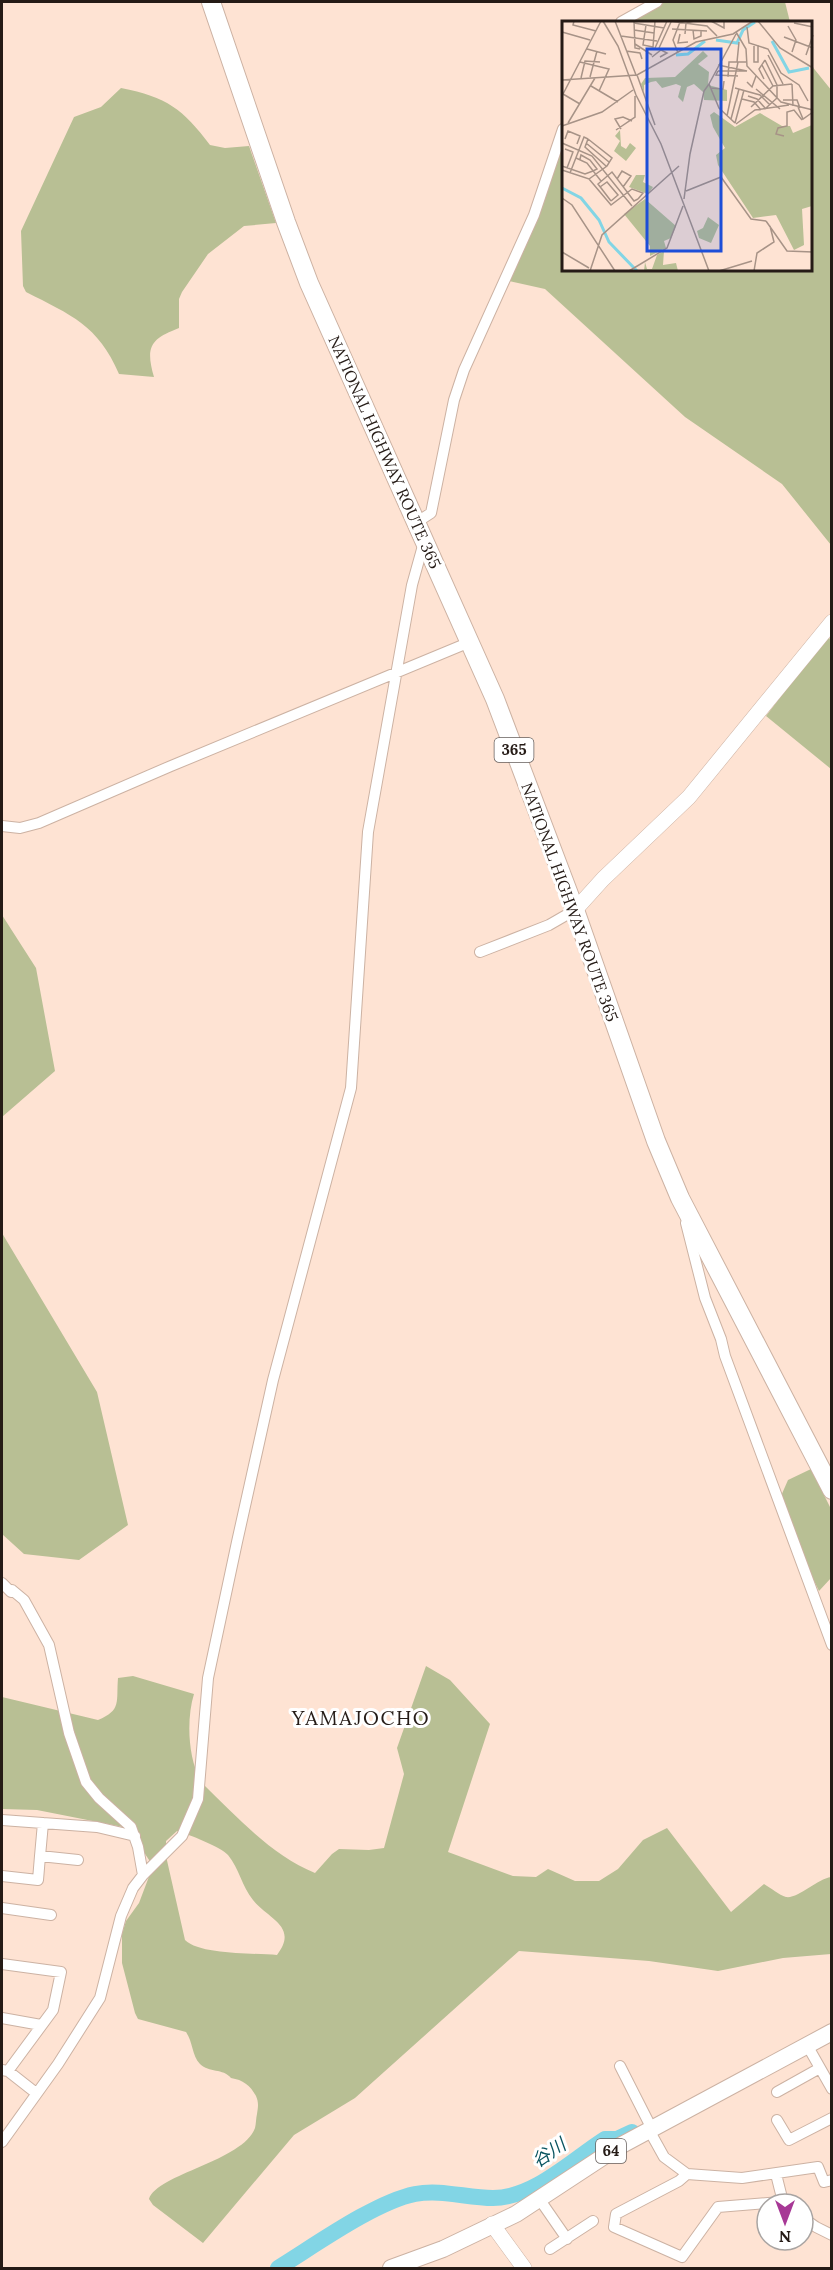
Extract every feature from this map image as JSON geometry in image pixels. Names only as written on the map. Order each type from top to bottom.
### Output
[{"type":"highway","name":"NATIONAL HIGHWAY ROUTE 365","points":[[211,2],[309,284],[495,699],[575,910],[656,1141],[680,1198],[831,1490]]},
{"type":"main road","name":"64","points":[[391,2268],[443,2249],[516,2214],[650,2126],[831,2032]]},
{"type":"street","points":[[623,21],[657,2]]},
{"type":"street","points":[[417,522],[431,513],[454,400],[464,370],[534,215],[562,132]]},
{"type":"street","points":[[2,2142],[63,2056],[100,1998],[121,1916],[133,1888],[182,1836],[198,1799],[208,1678],[237,1542],[273,1380],[351,1088],[368,831],[412,585],[425,540]]},
{"type":"street","points":[[480,952],[549,925],[575,910],[603,879],[689,797],[831,622]]},
{"type":"street","points":[[2,826],[20,828],[39,823],[396,671],[470,642]]},
{"type":"street","points":[[680,1198],[705,1298],[831,1645]]},
{"type":"street","points":[[2,1583],[24,1600],[49,1645],[69,1733],[86,1782],[99,1798],[131,1827],[143,1875]]},
{"type":"street","points":[[2,1820],[97,1827],[135,1836]]},
{"type":"street","points":[[2,1876],[38,1880],[43,1823]]},
{"type":"street","points":[[40,1856],[78,1860]]},
{"type":"street","points":[[2,1908],[51,1915]]},
{"type":"street","points":[[2,1964],[61,1972],[53,2010],[5,2070],[36,2093]]},
{"type":"street","points":[[2,2018],[41,2025]]},
{"type":"street","points":[[807,2045],[831,2089]]},
{"type":"street","points":[[620,2066],[664,2157],[687,2174],[742,2178],[818,2167],[824,2182],[831,2180]]},
{"type":"street","points":[[777,2092],[820,2068]]},
{"type":"street","points":[[777,2120],[789,2140],[831,2118]]},
{"type":"street","points":[[687,2174],[680,2181],[616,2214],[614,2228],[682,2257],[718,2207],[755,2204]]},
{"type":"street","points":[[776,2174],[780,2192]]},
{"type":"street","points":[[540,2200],[567,2239]]},
{"type":"street","points":[[550,2250],[593,2221]]},
{"type":"street","points":[[492,2224],[524,2268]]},
{"type":"street","points":[[815,2226],[831,2235]]},
{"type":"green space","points":[[665,2],[785,2],[790,21],[634,21]]},
{"type":"green space","points":[[812,66],[832,91],[831,545],[782,484],[685,417],[545,289],[509,281],[562,143],[562,272],[812,272]]},
{"type":"green space","points":[[121,88],[151,96],[173,106],[191,122],[210,145],[225,148],[249,146],[276,223],[244,226],[208,254],[179,299],[179,328],[162,336],[153,345],[150,358],[154,377],[119,374],[102,344],[82,323],[26,292],[23,286],[21,231],[74,117],[101,107]]},
{"type":"green space","points":[[826,637],[831,639],[831,769],[766,716]]},
{"type":"green space","points":[[2,915],[36,968],[55,1071],[2,1117]]},
{"type":"green space","points":[[2,1233],[97,1392],[128,1525],[79,1560],[24,1554],[2,1534]]},
{"type":"green space","points":[[811,1469],[831,1509],[831,1578],[819,1591],[795,1542],[781,1496],[788,1480]]},
{"type":"green space","points":[[426,1666],[450,1680],[490,1724],[448,1852],[513,1876],[536,1877],[548,1869],[575,1881],[599,1881],[618,1869],[643,1840],[667,1828],[731,1912],[764,1884],[783,1896],[791,1897],[831,1877],[831,1954],[783,1958],[718,1971],[649,1961],[519,1951],[355,2098],[294,2135],[203,2243],[153,2205],[149,2199],[155,2190],[167,2182],[234,2150],[247,2140],[255,2128],[257,2098],[243,2082],[200,2064],[186,2032],[138,2019],[135,2013],[122,1963],[122,1934],[126,1921],[139,1903],[153,1866],[128,1828],[37,1810],[2,1809],[2,1697],[98,1720],[114,1709],[118,1678],[133,1676],[194,1694],[189,1728],[191,1752],[202,1783],[269,1845],[315,1873],[339,1849],[384,1848],[404,1774],[397,1748]],"holes":[[[177,1831],[212,1845],[228,1855],[249,1895],[283,1930],[285,1937],[277,1955],[215,1951],[192,1945],[185,1940],[166,1856],[166,1841]]]},
{"type":"waterway","name":"谷川","points":[[278,2268],[364,2215],[399,2199],[425,2193],[493,2198],[523,2192],[552,2176],[605,2139],[617,2139],[632,2132]]},
{"type":"district","name":"YAMAJOCHO","points":[[361,1718]]}]
